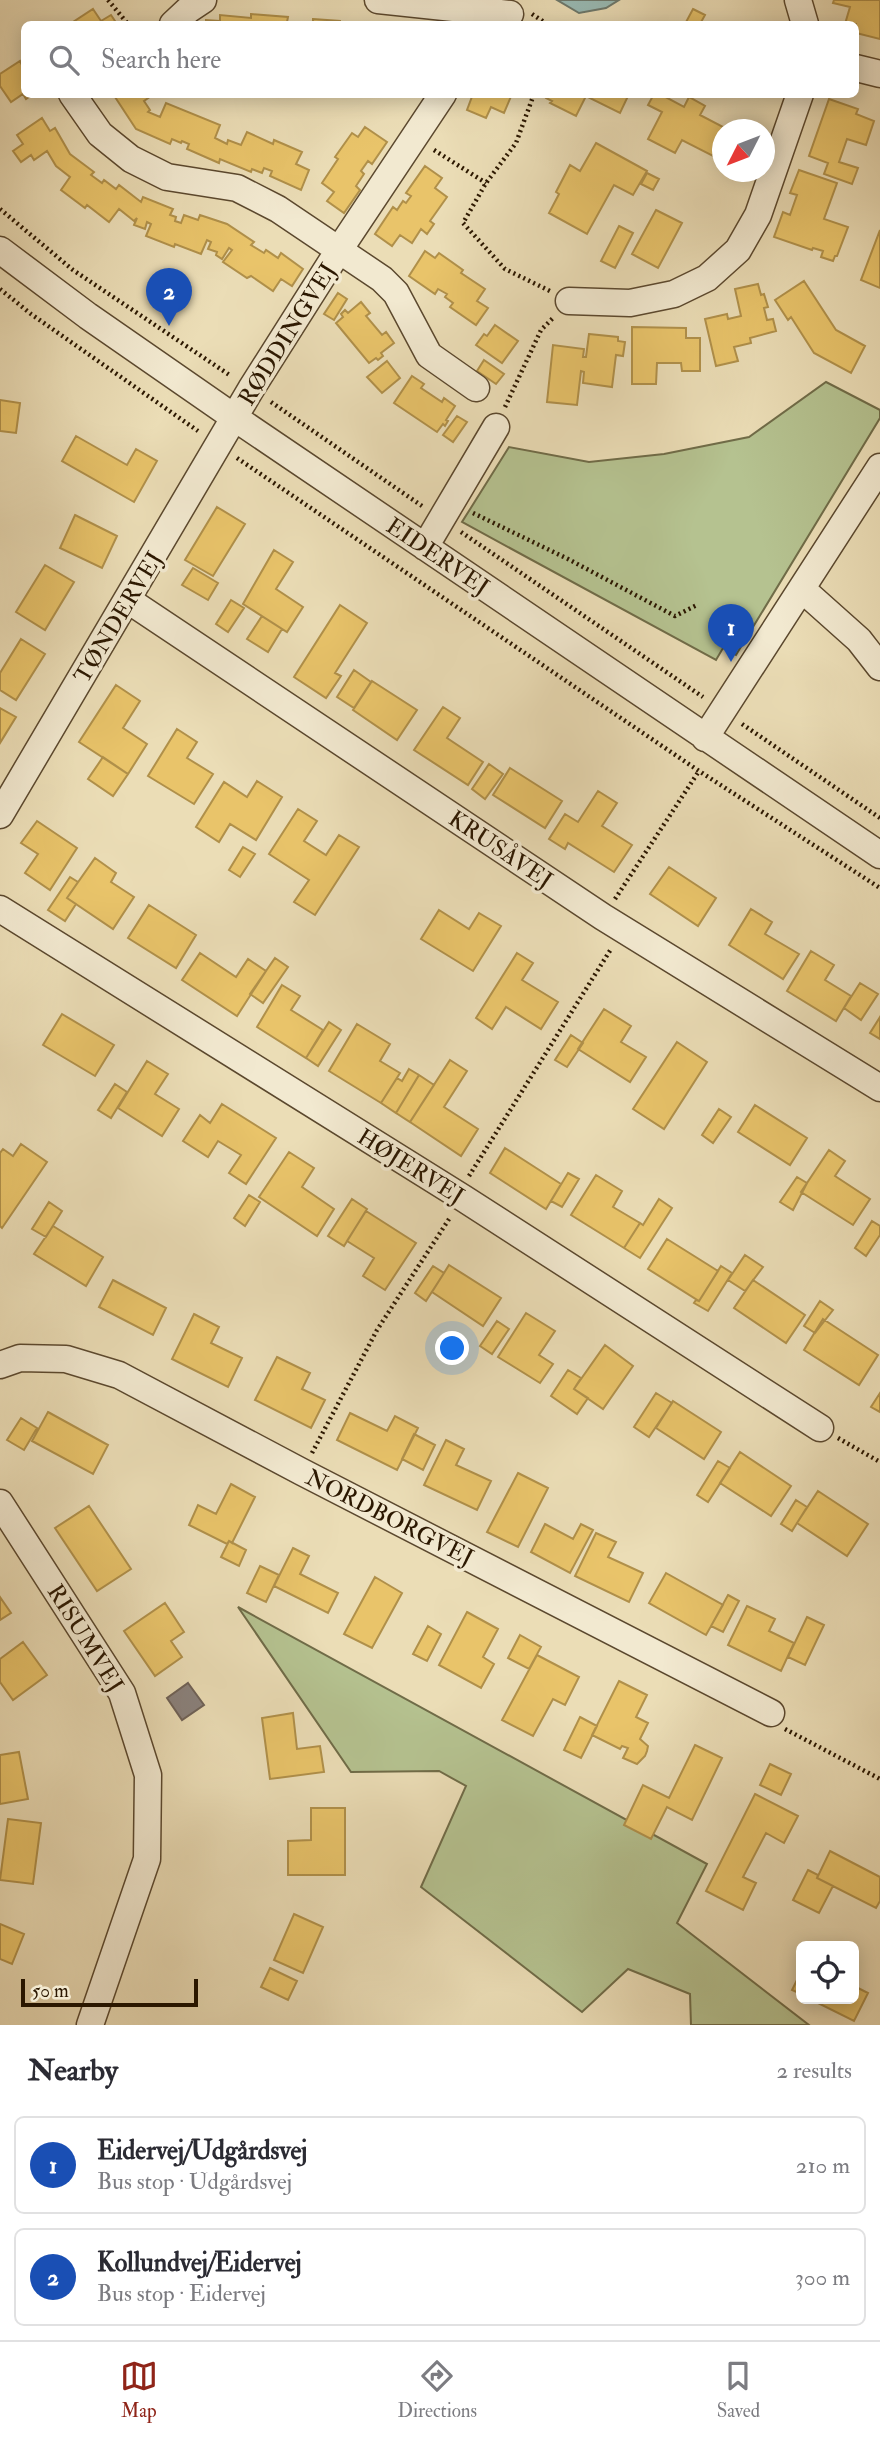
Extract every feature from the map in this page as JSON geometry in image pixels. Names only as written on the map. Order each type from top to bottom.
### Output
[{"type":"street","points":[[176,21],[202,0]]},
{"type":"street","points":[[378,0],[467,17],[510,13]]},
{"type":"street","points":[[798,0],[804,21]]},
{"type":"street","points":[[859,69],[880,74]]},
{"type":"street","name":"RØDDINGVEJ","points":[[75,98],[100,134],[131,159],[167,177],[237,188],[278,209],[382,279],[396,293],[429,355],[476,388]]},
{"type":"street","name":"RØDDINGVEJ","points":[[235,418],[339,250],[440,98]]},
{"type":"street","points":[[569,300],[630,303],[674,294],[707,278],[737,250],[758,215],[799,98]]},
{"type":"street","name":"EIDERVEJ","points":[[0,250],[57,294],[235,418],[880,855]]},
{"type":"street","name":"TØNDERVEJ","points":[[0,815],[235,418]]},
{"type":"street","points":[[425,547],[496,427]]},
{"type":"street","points":[[705,738],[880,467]]},
{"type":"street","points":[[803,590],[859,640],[880,667]]},
{"type":"street","name":"KRUSÅVEJ","points":[[128,600],[603,917],[880,1088]]},
{"type":"street","name":"HØJERVEJ","points":[[0,909],[463,1198],[820,1427]]},
{"type":"street","name":"NORDBORGVEJ","points":[[0,1366],[20,1358],[66,1359],[119,1375],[771,1713]]},
{"type":"street","name":"RISUMVEJ","points":[[0,1503],[122,1693],[148,1775],[147,1859],[90,2025]]},
{"type":"path","points":[[108,0],[126,21]]},
{"type":"path","points":[[496,427],[541,330],[569,300],[505,269],[463,223],[486,183],[516,143],[533,98]]},
{"type":"path","points":[[414,137],[486,183]]},
{"type":"path","points":[[0,289],[31,314],[219,446],[699,771],[880,888]]},
{"type":"path","points":[[452,503],[568,559],[675,616],[696,606]]},
{"type":"path","points":[[603,917],[699,771]]},
{"type":"path","points":[[820,1427],[880,1462]]},
{"type":"path","points":[[771,1713],[783,1728],[880,1779]]},
{"type":"green space","points":[[826,382],[880,410],[880,418],[736,655],[723,648],[716,660],[462,522],[509,447],[589,462],[664,454],[749,437]]},
{"type":"green space","points":[[238,1607],[707,1864],[677,1923],[809,2025],[691,2025],[690,1994],[628,1969],[582,2012],[421,1887],[466,1786],[439,1771],[351,1772]]},
{"type":"water","points":[[557,0],[619,0],[606,8],[579,13]]},
{"type":"building: Homes","points":[[834,0],[880,0],[880,39],[859,34],[859,21],[846,21],[850,7],[833,3]]},
{"type":"building: Homes","points":[[93,9],[101,21],[75,21]]},
{"type":"building: Homes","points":[[693,9],[705,15],[702,21],[687,21]]},
{"type":"building: Homes","points":[[251,14],[288,17],[287,21],[220,21],[220,15],[251,18]]},
{"type":"building: Homes","points":[[111,15],[115,21],[101,21]]},
{"type":"building: Homes","points":[[20,61],[21,95],[11,102],[0,86],[0,74]]},
{"type":"building: Homes","points":[[116,98],[148,98],[144,101],[150,110],[148,112],[160,117],[166,103],[220,125],[215,138],[227,144],[228,140],[241,145],[247,132],[273,144],[274,140],[302,152],[296,164],[309,170],[301,190],[270,176],[272,171],[264,168],[262,173],[252,169],[251,172],[220,159],[219,163],[187,149],[189,144],[182,141],[181,143],[172,139],[170,144],[136,129]]},
{"type":"building: Homes","points":[[472,98],[510,98],[504,113],[491,107],[486,118],[467,110]]},
{"type":"building: Homes","points":[[546,98],[585,98],[576,116],[550,103],[552,101]]},
{"type":"building: Homes","points":[[590,98],[627,98],[620,113]]},
{"type":"building: Homes","points":[[652,98],[667,98],[684,107],[691,98],[705,106],[700,115],[712,121],[712,155],[682,140],[675,153],[648,139],[662,112],[648,105]]},
{"type":"building: Homes","points":[[829,99],[858,109],[856,114],[874,121],[866,145],[847,139],[839,162],[858,168],[852,184],[824,174],[828,163],[809,156]]},
{"type":"building: Homes","points":[[42,118],[50,131],[55,128],[70,154],[94,172],[91,175],[102,183],[104,180],[116,189],[119,185],[141,202],[143,197],[173,209],[170,215],[181,223],[184,215],[198,220],[200,215],[227,224],[254,242],[251,245],[264,253],[266,250],[278,258],[281,253],[303,269],[292,286],[281,279],[273,291],[223,262],[232,250],[229,248],[222,259],[216,255],[217,252],[208,249],[211,242],[207,240],[201,254],[175,244],[174,247],[146,236],[151,224],[147,222],[145,229],[134,225],[137,218],[134,221],[119,209],[109,222],[61,190],[70,177],[56,166],[47,151],[34,160],[31,155],[21,162],[13,151],[23,144],[17,135]]},
{"type":"building: Homes","points":[[365,127],[387,142],[372,164],[368,161],[361,171],[364,174],[356,186],[360,190],[344,213],[327,201],[334,192],[322,183],[338,159],[335,157],[352,133],[358,137]]},
{"type":"building: Homes","points":[[596,143],[647,171],[633,195],[614,185],[587,234],[549,213],[570,165],[580,171]]},
{"type":"building: Homes","points":[[425,166],[442,178],[435,188],[447,197],[430,221],[434,224],[427,234],[421,229],[412,243],[400,235],[392,246],[375,234],[393,207],[397,210],[403,201],[406,203],[411,196],[406,193]]},
{"type":"building: Homes","points":[[799,170],[837,183],[824,219],[848,227],[833,261],[821,257],[823,251],[774,237],[783,212],[790,215],[797,195],[790,193]]},
{"type":"building: Homes","points":[[647,173],[659,179],[653,190],[641,184]]},
{"type":"building: Homes","points":[[656,210],[682,223],[658,268],[632,254]]},
{"type":"building: Homes","points":[[619,226],[633,233],[615,268],[601,261]]},
{"type":"building: Homes","points":[[880,230],[880,288],[861,280]]},
{"type":"building: Homes","points":[[425,251],[435,258],[439,253],[463,270],[461,273],[485,289],[477,301],[488,308],[476,325],[450,307],[453,303],[445,297],[447,294],[438,289],[435,294],[409,276]]},
{"type":"building: Homes","points":[[804,281],[836,330],[865,346],[851,373],[814,353],[791,317],[788,320],[775,300]]},
{"type":"building: Homes","points":[[758,284],[768,307],[764,308],[767,320],[773,319],[776,331],[750,338],[751,343],[734,347],[738,361],[716,366],[705,319],[727,314],[728,319],[741,316],[735,289]]},
{"type":"building: Homes","points":[[338,293],[347,299],[334,320],[324,314]]},
{"type":"building: Homes","points":[[361,302],[370,313],[366,316],[382,335],[386,332],[394,343],[381,353],[383,356],[378,360],[376,358],[369,363],[336,323],[343,317],[341,314],[345,310],[348,313]]},
{"type":"building: Homes","points":[[495,325],[518,341],[502,363],[476,345]]},
{"type":"building: Homes","points":[[632,327],[686,328],[686,338],[700,338],[700,371],[682,371],[681,363],[657,363],[656,384],[632,384]]},
{"type":"building: Homes","points":[[589,334],[618,337],[618,341],[625,342],[623,356],[616,355],[612,387],[583,383],[584,372],[581,371],[577,405],[547,402],[553,345],[584,349],[583,357],[586,357]]},
{"type":"building: Homes","points":[[484,360],[504,374],[496,384],[477,371]]},
{"type":"building: Homes","points":[[387,361],[400,378],[382,393],[367,377]]},
{"type":"building: Homes","points":[[412,376],[424,384],[421,388],[442,402],[444,398],[455,406],[445,426],[443,424],[437,432],[394,403]]},
{"type":"building: Homes","points":[[0,400],[20,403],[16,433],[0,431]]},
{"type":"building: Homes","points":[[457,416],[467,422],[453,442],[443,435]]},
{"type":"building: Homes","points":[[76,436],[127,465],[136,449],[157,461],[134,502],[62,461]]},
{"type":"building: Homes","points":[[217,507],[245,524],[213,576],[185,560]]},
{"type":"building: Homes","points":[[75,515],[117,536],[102,568],[60,548]]},
{"type":"building: Homes","points":[[274,550],[293,562],[276,589],[303,607],[287,632],[243,604]]},
{"type":"building: Homes","points":[[45,565],[74,582],[45,630],[16,612]]},
{"type":"building: Homes","points":[[193,568],[218,583],[208,600],[182,585]]},
{"type":"building: Homes","points":[[231,600],[244,608],[228,632],[216,624]]},
{"type":"building: Homes","points":[[340,605],[367,623],[335,673],[341,676],[326,698],[294,677]]},
{"type":"building: Homes","points":[[262,616],[282,629],[268,652],[247,639]]},
{"type":"building: Homes","points":[[21,639],[45,654],[16,700],[0,690],[0,673]]},
{"type":"building: Homes","points":[[354,670],[371,682],[354,708],[337,697]]},
{"type":"building: Homes","points":[[372,681],[417,710],[397,740],[353,710]]},
{"type":"building: Homes","points":[[116,685],[140,701],[123,728],[147,744],[128,774],[79,742]]},
{"type":"building: Homes","points":[[443,707],[460,718],[447,738],[483,762],[468,785],[414,750]]},
{"type":"building: Homes","points":[[0,708],[16,717],[0,743]]},
{"type":"building: Homes","points":[[177,729],[197,742],[187,758],[213,774],[194,804],[148,776]]},
{"type":"building: Homes","points":[[103,757],[128,774],[113,796],[88,779]]},
{"type":"building: Homes","points":[[489,764],[503,774],[485,799],[472,789]]},
{"type":"building: Homes","points":[[510,768],[562,801],[545,828],[493,795]]},
{"type":"building: Homes","points":[[257,781],[282,797],[256,840],[230,824],[219,842],[196,827],[224,782],[247,797]]},
{"type":"building: Homes","points":[[598,791],[617,803],[602,826],[632,845],[614,872],[568,843],[565,849],[549,839],[565,814],[578,822]]},
{"type":"building: Homes","points":[[298,809],[317,821],[304,841],[326,855],[339,835],[359,847],[315,915],[294,902],[309,880],[269,854]]},
{"type":"building: Homes","points":[[37,821],[77,848],[50,890],[25,873],[38,854],[21,843]]},
{"type":"building: Homes","points":[[243,847],[255,854],[240,877],[229,870]]},
{"type":"building: Homes","points":[[95,858],[116,873],[111,882],[134,897],[113,929],[67,898]]},
{"type":"building: Homes","points":[[669,867],[716,898],[698,926],[650,894]]},
{"type":"building: Homes","points":[[70,877],[78,882],[67,898],[76,904],[65,921],[48,910]]},
{"type":"building: Homes","points":[[149,905],[196,935],[176,968],[128,938]]},
{"type":"building: Homes","points":[[751,909],[772,922],[765,934],[799,954],[783,979],[729,945]]},
{"type":"building: Homes","points":[[439,910],[469,929],[479,913],[501,926],[473,971],[421,939]]},
{"type":"building: Homes","points":[[811,951],[834,965],[825,980],[851,996],[836,1021],[787,991]]},
{"type":"building: Homes","points":[[200,953],[236,977],[248,959],[266,971],[237,1016],[182,980]]},
{"type":"building: Homes","points":[[517,953],[533,963],[522,980],[558,1002],[541,1029],[506,1007],[492,1029],[476,1018]]},
{"type":"building: Homes","points":[[275,958],[288,967],[263,1003],[250,994]]},
{"type":"building: Homes","points":[[860,983],[878,994],[861,1020],[844,1008]]},
{"type":"building: Homes","points":[[282,985],[300,996],[291,1010],[323,1030],[306,1058],[257,1027]]},
{"type":"building: Homes","points":[[604,1009],[631,1026],[621,1042],[646,1057],[630,1082],[578,1049]]},
{"type":"building: Homes","points":[[62,1014],[114,1045],[95,1076],[43,1045]]},
{"type":"building: Homes","points":[[880,1017],[880,1039],[870,1033]]},
{"type":"building: Homes","points":[[329,1022],[341,1030],[318,1066],[306,1058]]},
{"type":"building: Homes","points":[[357,1024],[390,1044],[380,1061],[400,1073],[381,1103],[329,1071]]},
{"type":"building: Homes","points":[[571,1035],[583,1043],[567,1067],[555,1060]]},
{"type":"building: Homes","points":[[677,1042],[707,1062],[664,1129],[633,1109]]},
{"type":"building: Homes","points":[[450,1060],[467,1071],[444,1107],[478,1129],[461,1156],[410,1122]]},
{"type":"building: Homes","points":[[147,1061],[168,1074],[155,1094],[179,1109],[162,1136],[118,1108]]},
{"type":"building: Homes","points":[[409,1069],[419,1075],[396,1113],[381,1103],[397,1078],[402,1081]]},
{"type":"building: Homes","points":[[419,1075],[434,1085],[410,1122],[396,1113]]},
{"type":"building: Homes","points":[[115,1084],[127,1092],[111,1118],[98,1110]]},
{"type":"building: Homes","points":[[222,1104],[276,1138],[246,1184],[229,1173],[241,1155],[218,1141],[208,1157],[183,1141],[200,1115],[210,1123]]},
{"type":"building: Homes","points":[[755,1105],[807,1138],[790,1165],[738,1132]]},
{"type":"building: Homes","points":[[719,1109],[731,1117],[713,1143],[702,1135]]},
{"type":"building: Homes","points":[[21,1144],[47,1162],[2,1228],[0,1153],[3,1149],[13,1156]]},
{"type":"building: Homes","points":[[505,1148],[561,1184],[546,1209],[490,1173]]},
{"type":"building: Homes","points":[[829,1150],[845,1161],[835,1176],[870,1199],[853,1225],[801,1192]]},
{"type":"building: Homes","points":[[289,1152],[314,1168],[302,1187],[334,1209],[317,1236],[259,1197]]},
{"type":"building: Homes","points":[[568,1173],[579,1179],[562,1207],[551,1201]]},
{"type":"building: Homes","points":[[596,1175],[622,1191],[613,1207],[640,1223],[624,1248],[571,1215]]},
{"type":"building: Homes","points":[[797,1177],[807,1183],[793,1210],[780,1202]]},
{"type":"building: Homes","points":[[249,1195],[260,1202],[245,1226],[234,1218]]},
{"type":"building: Homes","points":[[352,1199],[367,1209],[344,1246],[328,1236]]},
{"type":"building: Homes","points":[[659,1199],[672,1208],[640,1258],[624,1248]]},
{"type":"building: Homes","points":[[49,1202],[62,1211],[46,1237],[32,1229]]},
{"type":"building: Homes","points":[[366,1211],[416,1243],[385,1290],[363,1276],[374,1258],[347,1241]]},
{"type":"building: Homes","points":[[872,1221],[880,1226],[880,1235],[866,1256],[855,1248]]},
{"type":"building: Homes","points":[[53,1226],[103,1257],[86,1286],[34,1254]]},
{"type":"building: Homes","points":[[667,1239],[718,1271],[699,1301],[648,1269]]},
{"type":"building: Homes","points":[[745,1255],[763,1267],[745,1291],[728,1280]]},
{"type":"building: Homes","points":[[449,1265],[501,1298],[483,1326],[432,1292]]},
{"type":"building: Homes","points":[[433,1266],[444,1273],[426,1301],[415,1293]]},
{"type":"building: Homes","points":[[721,1266],[732,1273],[708,1311],[694,1303],[699,1301]]},
{"type":"building: Homes","points":[[113,1280],[166,1308],[153,1335],[99,1307]]},
{"type":"building: Homes","points":[[753,1280],[805,1315],[786,1343],[734,1308]]},
{"type":"building: Homes","points":[[820,1301],[833,1310],[815,1333],[804,1326]]},
{"type":"building: Homes","points":[[526,1313],[555,1331],[539,1355],[553,1364],[540,1383],[498,1357]]},
{"type":"building: Homes","points":[[194,1314],[219,1327],[211,1343],[242,1358],[228,1387],[172,1359]]},
{"type":"building: Homes","points":[[823,1319],[878,1355],[859,1385],[804,1350]]},
{"type":"building: Homes","points":[[497,1321],[509,1329],[492,1354],[480,1346]]},
{"type":"building: Homes","points":[[605,1345],[633,1366],[603,1409],[574,1389]]},
{"type":"building: Homes","points":[[277,1357],[310,1373],[302,1389],[325,1400],[311,1428],[255,1400]]},
{"type":"building: Homes","points":[[568,1370],[581,1378],[574,1389],[588,1398],[577,1414],[551,1396]]},
{"type":"building: Homes","points":[[656,1393],[672,1403],[649,1437],[634,1427]]},
{"type":"building: Homes","points":[[880,1393],[880,1412],[871,1407]]},
{"type":"building: Homes","points":[[673,1401],[721,1432],[704,1459],[656,1428]]},
{"type":"building: Homes","points":[[48,1412],[108,1445],[93,1474],[32,1441]]},
{"type":"building: Homes","points":[[350,1413],[387,1431],[395,1416],[418,1428],[397,1470],[337,1440]]},
{"type":"building: Homes","points":[[21,1418],[37,1428],[24,1450],[7,1440]]},
{"type":"building: Homes","points":[[414,1434],[435,1445],[423,1470],[402,1459]]},
{"type":"building: Homes","points":[[446,1440],[464,1449],[456,1465],[491,1481],[477,1510],[424,1485]]},
{"type":"building: Homes","points":[[740,1452],[791,1486],[771,1516],[720,1483]]},
{"type":"building: Homes","points":[[718,1461],[730,1468],[708,1502],[697,1495]]},
{"type":"building: Homes","points":[[518,1473],[548,1488],[518,1547],[487,1532]]},
{"type":"building: Homes","points":[[231,1484],[255,1497],[232,1543],[229,1541],[227,1544],[189,1525],[198,1505],[216,1514]]},
{"type":"building: Homes","points":[[818,1491],[868,1524],[847,1556],[797,1523]]},
{"type":"building: Homes","points":[[796,1500],[807,1507],[792,1531],[781,1524]]},
{"type":"building: Homes","points":[[89,1506],[131,1569],[97,1591],[55,1528]]},
{"type":"building: Homes","points":[[545,1524],[573,1539],[581,1524],[593,1530],[570,1573],[531,1552]]},
{"type":"building: Homes","points":[[596,1533],[616,1542],[608,1557],[643,1573],[629,1602],[575,1576]]},
{"type":"building: Homes","points":[[229,1541],[246,1550],[239,1566],[221,1557]]},
{"type":"building: Homes","points":[[293,1548],[309,1556],[300,1574],[338,1593],[328,1613],[274,1586]]},
{"type":"building: Homes","points":[[260,1566],[279,1575],[266,1602],[247,1593]]},
{"type":"building: Homes","points":[[666,1573],[723,1605],[706,1635],[649,1603]]},
{"type":"building: Homes","points":[[375,1577],[402,1593],[372,1648],[344,1634]]},
{"type":"building: Homes","points":[[728,1595],[739,1601],[723,1632],[711,1626]]},
{"type":"building: Homes","points":[[0,1597],[11,1613],[0,1620]]},
{"type":"building: Homes","points":[[165,1603],[184,1632],[171,1641],[182,1657],[155,1676],[124,1631]]},
{"type":"building: Homes","points":[[747,1606],[775,1619],[769,1631],[794,1643],[781,1671],[728,1645]]},
{"type":"building: Homes","points":[[467,1612],[498,1629],[483,1657],[494,1664],[481,1688],[439,1665]]},
{"type":"building: Homes","points":[[807,1617],[824,1625],[805,1665],[788,1657]]},
{"type":"building: Homes","points":[[428,1626],[441,1634],[427,1661],[413,1654]]},
{"type":"building: Homes","points":[[520,1635],[541,1647],[529,1669],[508,1658]]},
{"type":"building: Homes","points":[[23,1642],[47,1675],[13,1700],[0,1682],[0,1659]]},
{"type":"building: Homes","points":[[537,1655],[579,1677],[565,1705],[553,1699],[533,1736],[502,1720]]},
{"type":"building: Homes","points":[[619,1681],[647,1695],[636,1717],[648,1723],[640,1739],[648,1746],[645,1756],[637,1764],[623,1758],[628,1748],[622,1746],[620,1749],[592,1735]]},
{"type":"building: Homes","points":[[293,1713],[297,1749],[320,1746],[324,1772],[270,1779],[262,1718]]},
{"type":"building: Homes","points":[[580,1717],[597,1726],[581,1758],[564,1750]]},
{"type":"building: Homes","points":[[695,1745],[722,1758],[692,1820],[667,1807],[651,1839],[624,1825],[643,1785],[669,1798]]},
{"type":"building: Homes","points":[[19,1752],[28,1799],[0,1804],[0,1755]]},
{"type":"building: Homes","points":[[770,1764],[791,1774],[781,1795],[760,1785]]},
{"type":"building: Homes","points":[[755,1794],[798,1816],[784,1843],[766,1833],[743,1877],[756,1883],[743,1910],[706,1891]]},
{"type":"building: Homes","points":[[311,1808],[345,1808],[345,1875],[288,1875],[288,1841],[311,1840]]},
{"type":"building: Homes","points":[[8,1819],[41,1823],[33,1884],[0,1880]]},
{"type":"building: Homes","points":[[830,1851],[880,1877],[880,1901],[876,1908],[817,1878]]},
{"type":"building: Homes","points":[[808,1870],[833,1886],[819,1913],[793,1900]]},
{"type":"building: Homes","points":[[294,1914],[323,1927],[303,1973],[274,1960]]},
{"type":"building: Homes","points":[[0,1924],[24,1934],[12,1964],[0,1959]]},
{"type":"building: Homes","points":[[270,1968],[297,1981],[288,2000],[261,1987]]},
{"type":"building: Homes","points":[[859,1988],[868,1993],[854,2021],[820,2004],[859,2004]]},
{"type":"building: Industry","points":[[188,1683],[204,1705],[182,1720],[167,1698]]},
{"type":"place","name":"Kollundvej/Eidervej","points":[[169,326]]},
{"type":"place","name":"Eidervej/Udgårdsvej","points":[[731,662]]}]
